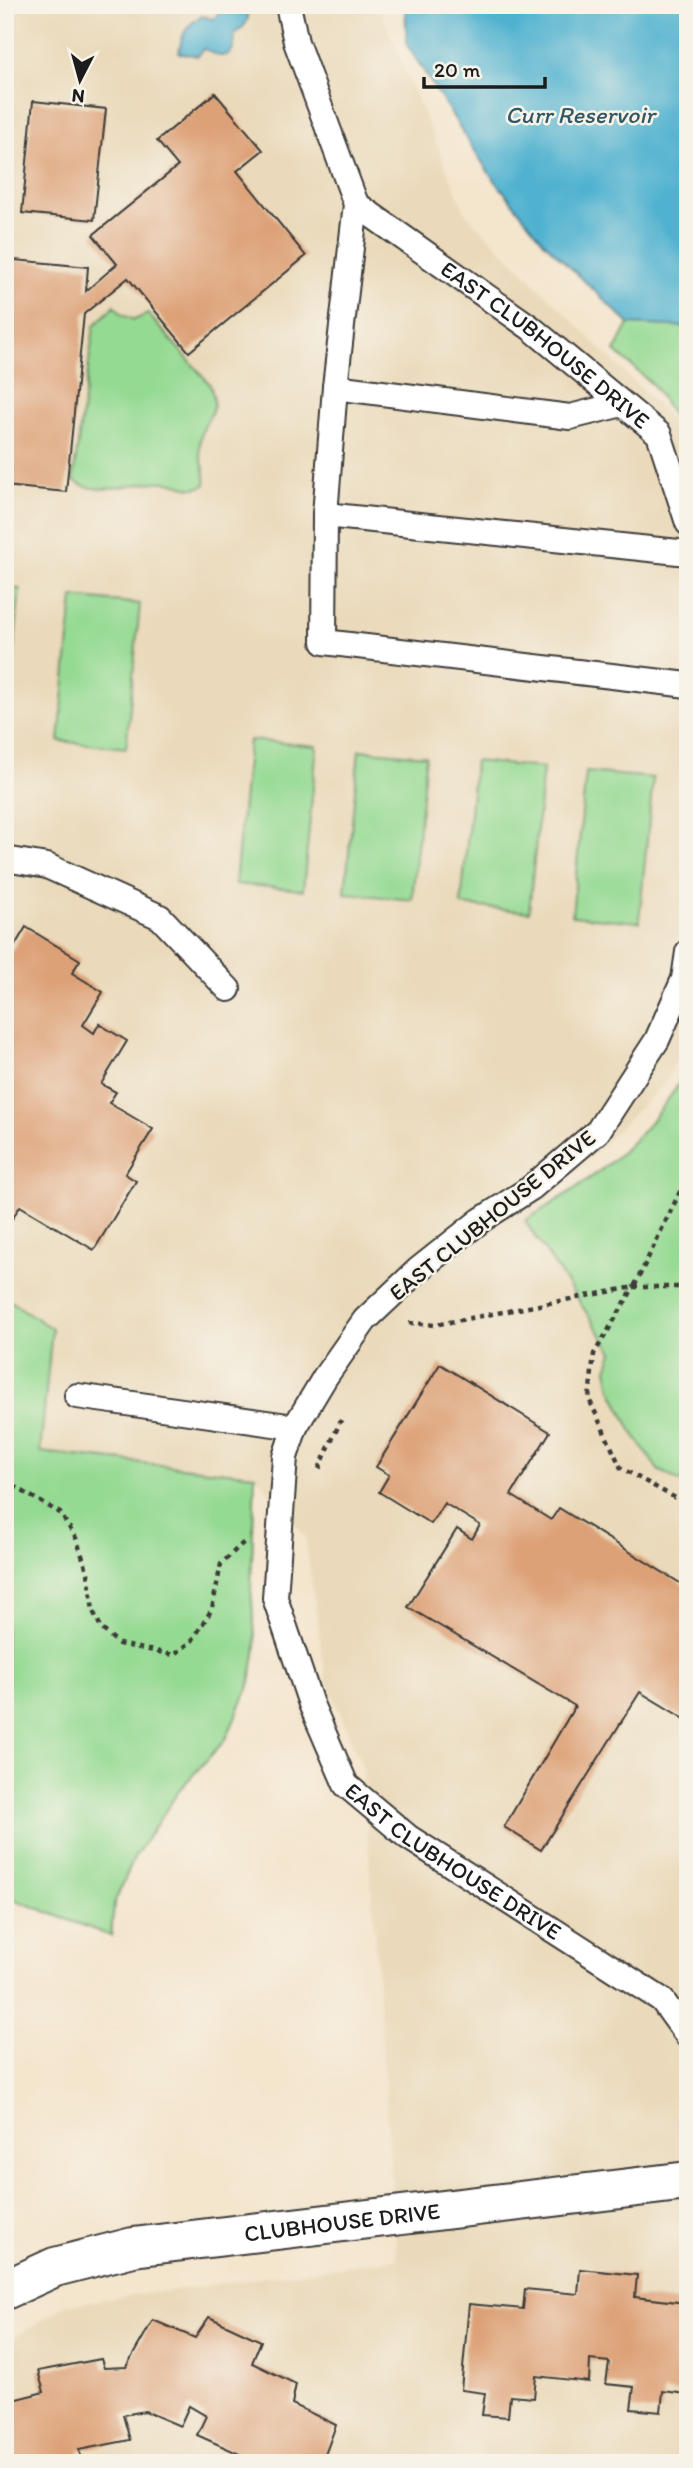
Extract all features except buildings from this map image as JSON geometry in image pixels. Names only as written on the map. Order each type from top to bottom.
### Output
[{"type":"street","name":"CLUBHOUSE DRIVE","points":[[5,2290],[55,2267],[134,2247],[688,2181]]},
{"type":"lane","points":[[288,5],[296,42],[356,204],[335,387],[325,515],[324,642],[688,685]]},
{"type":"lane","name":"EAST CLUBHOUSE DRIVE","points":[[356,204],[531,328],[659,434],[688,523]]},
{"type":"lane","points":[[335,387],[570,417],[622,404]]},
{"type":"lane","points":[[325,515],[688,553]]},
{"type":"lane","points":[[5,859],[47,866],[160,917],[228,989]]},
{"type":"lane","name":"EAST CLUBHOUSE DRIVE","points":[[688,952],[684,979],[657,1040],[598,1131],[531,1188],[481,1220],[418,1270],[365,1320],[324,1377],[295,1427],[285,1457],[275,1598],[311,1704],[346,1785],[408,1837],[662,2000],[688,2036]]},
{"type":"lane","points":[[77,1396],[295,1427]]},
{"type":"path","points":[[688,1175],[634,1287],[594,1354],[589,1399],[621,1468],[688,1505]]},
{"type":"path","points":[[365,1320],[434,1325],[634,1287],[688,1287]]},
{"type":"path","points":[[318,1470],[347,1408]]},
{"type":"path","points":[[5,1481],[60,1513],[76,1538],[88,1573],[93,1611],[102,1629],[118,1644],[173,1655],[192,1641],[212,1609],[221,1564],[242,1543],[281,1521]]},
{"type":"shaded area","points":[[5,5],[381,5],[382,15],[466,214],[674,422],[688,458],[688,1031],[666,1082],[525,1221],[613,1352],[658,1470],[688,1486],[688,2463],[5,2463],[5,2344],[65,2305],[397,2259],[363,1768],[326,1680],[305,1536],[255,1475],[40,1452],[52,1329],[5,1297]]},
{"type":"green space","points":[[115,305],[121,314],[134,320],[148,314],[209,383],[214,402],[199,447],[205,485],[191,488],[156,482],[107,489],[84,486],[73,480],[94,326]]},
{"type":"green space","points":[[629,324],[688,327],[688,439],[653,385],[615,351]]},
{"type":"green space","points":[[5,588],[20,589],[6,733],[5,733]]},
{"type":"green space","points":[[73,597],[140,604],[126,748],[59,741]]},
{"type":"green space","points":[[249,740],[317,746],[303,890],[235,884]]},
{"type":"green space","points":[[359,750],[426,756],[412,900],[345,893]]},
{"type":"green space","points":[[475,761],[543,768],[529,912],[461,905]]},
{"type":"green space","points":[[586,772],[653,778],[639,922],[572,916]]},
{"type":"green space","points":[[688,1070],[688,1486],[658,1470],[631,1430],[611,1389],[607,1369],[613,1352],[525,1221],[591,1178],[622,1152],[653,1119]]},
{"type":"green space","points":[[5,1297],[52,1329],[40,1452],[255,1475],[251,1589],[256,1648],[250,1684],[226,1739],[180,1789],[134,1858],[114,1904],[111,1936],[5,1896]]},
{"type":"water","points":[[224,5],[244,5],[248,14],[245,25],[234,34],[231,52],[224,56],[203,49],[198,56],[179,53],[188,27],[201,16],[214,19]]},
{"type":"water","name":"Curr Reservoir","points":[[405,5],[688,5],[688,327],[629,324],[544,242],[489,173],[407,45]]}]
